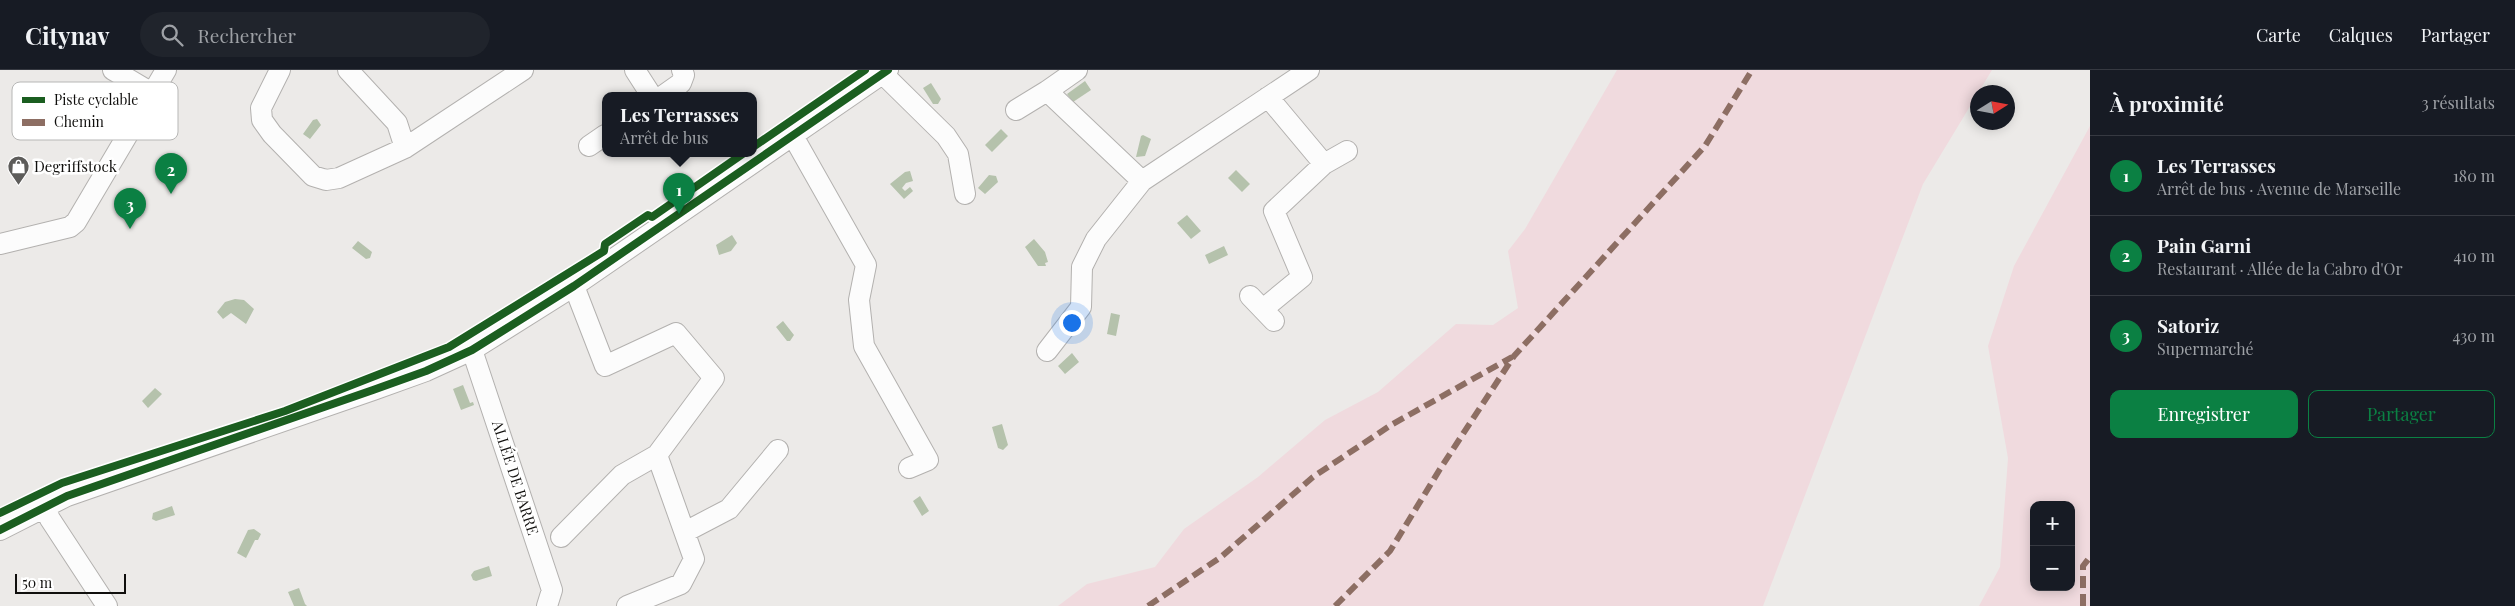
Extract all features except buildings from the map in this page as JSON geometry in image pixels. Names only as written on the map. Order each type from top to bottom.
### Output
[{"type":"street","points":[[113,70],[133,82]]},
{"type":"street","points":[[159,82],[166,70]]},
{"type":"street","points":[[280,70],[261,108],[262,120],[272,134],[313,176],[326,180],[339,178],[406,148],[523,70]]},
{"type":"street","points":[[348,70],[397,123],[406,148]]},
{"type":"street","points":[[635,70],[649,92]]},
{"type":"street","points":[[669,92],[681,84],[684,74],[682,70]]},
{"type":"street","points":[[1016,110],[1077,70]]},
{"type":"street","points":[[1047,351],[1081,307],[1082,267],[1096,238],[1142,181],[1309,70]]},
{"type":"street","points":[[0,530],[44,506],[129,473],[391,384],[472,350],[574,286],[885,72],[946,136],[958,154],[965,194]]},
{"type":"street","points":[[1047,91],[1142,181]]},
{"type":"street","points":[[1268,97],[1324,164]]},
{"type":"street","points":[[793,136],[866,265],[859,300],[864,346],[928,460],[910,468]]},
{"type":"street","points":[[588,146],[602,137]]},
{"type":"street","points":[[0,244],[70,227],[76,222],[124,140]]},
{"type":"street","points":[[1263,309],[1302,277],[1274,211],[1324,164],[1347,151]]},
{"type":"street","points":[[562,537],[622,475],[657,455],[714,378],[676,333],[605,366],[574,286]]},
{"type":"street","name":"ALLÉE DE BARRE","points":[[472,350],[552,590],[547,606]]},
{"type":"street","points":[[685,532],[729,509],[778,450]]},
{"type":"street","points":[[627,606],[681,584],[694,559],[657,455]]},
{"type":"street","points":[[44,506],[50,519],[107,606]]},
{"type":"shaded area","points":[[1617,70],[1992,70],[1983,85],[1970,85],[1970,106],[1923,184],[1763,606],[1058,606],[1087,584],[1155,567],[1184,529],[1258,477],[1325,420],[1378,392],[1456,324],[1493,325],[1518,308],[1508,251],[1525,229]]},
{"type":"shaded area","points":[[1085,81],[1091,90],[1073,102],[1067,94]]},
{"type":"shaded area","points":[[931,83],[941,99],[938,104],[933,104],[923,88]]},
{"type":"shaded area","points":[[317,119],[321,125],[310,139],[303,134],[313,120]]},
{"type":"shaded area","points":[[2090,126],[2090,606],[1979,606],[2000,567],[2008,458],[1988,346],[2014,266]]},
{"type":"shaded area","points":[[1001,129],[1008,136],[992,152],[985,145]]},
{"type":"shaded area","points":[[1143,135],[1151,139],[1145,156],[1136,157],[1141,136]]},
{"type":"shaded area","points":[[1236,170],[1250,184],[1242,192],[1228,178]]},
{"type":"shaded area","points":[[910,171],[913,181],[906,183],[902,188],[905,191],[910,187],[913,191],[904,199],[890,184],[905,172]]},
{"type":"shaded area","points":[[989,175],[996,176],[998,182],[985,194],[978,188]]},
{"type":"shaded area","points":[[1187,215],[1201,231],[1191,239],[1177,223]]},
{"type":"shaded area","points":[[732,235],[737,243],[731,251],[719,255],[716,245]]},
{"type":"shaded area","points":[[1034,239],[1045,252],[1048,262],[1045,263],[1046,266],[1038,266],[1025,247]]},
{"type":"shaded area","points":[[358,241],[372,252],[370,258],[366,259],[352,248]]},
{"type":"shaded area","points":[[1224,246],[1228,255],[1209,264],[1205,255]]},
{"type":"shaded area","points":[[235,299],[244,300],[254,309],[246,324],[231,313],[223,319],[217,312],[225,302]]},
{"type":"shaded area","points":[[1111,313],[1120,315],[1116,336],[1107,334]]},
{"type":"shaded area","points":[[783,321],[794,335],[790,341],[787,341],[776,327]]},
{"type":"shaded area","points":[[1072,353],[1079,362],[1065,374],[1058,366]]},
{"type":"shaded area","points":[[463,385],[470,403],[473,402],[474,405],[461,410],[453,389]]},
{"type":"shaded area","points":[[155,388],[162,394],[148,408],[142,401]]},
{"type":"shaded area","points":[[1002,424],[1008,445],[1003,450],[998,448],[992,427]]},
{"type":"shaded area","points":[[920,496],[929,511],[922,516],[913,501]]},
{"type":"shaded area","points":[[172,506],[175,515],[156,521],[152,519],[153,513]]},
{"type":"shaded area","points":[[254,529],[261,534],[258,540],[255,540],[246,558],[237,553],[248,530]]},
{"type":"shaded area","points":[[489,566],[492,576],[476,581],[473,580],[471,575],[474,571]]},
{"type":"shaded area","points":[[299,588],[307,606],[294,606],[288,592]]},
{"type":"marked path","points":[[1335,606],[1390,551],[1440,469],[1514,356],[1705,146],[1752,70]]},
{"type":"marked path","points":[[1148,606],[1221,557],[1313,477],[1391,425],[1512,357]]},
{"type":"marked path","points":[[2083,606],[2083,566],[2090,557]]},
{"type":"cycle path","points":[[757,144],[865,70]]},
{"type":"cycle path","points":[[0,530],[67,496],[426,371],[472,350],[574,286],[888,70]]},
{"type":"cycle path","points":[[0,513],[62,483],[285,411],[449,347],[604,251],[605,244],[648,215],[652,217],[738,157]]},
{"type":"place","name":"Degriffstock","points":[[18,186]]},
{"type":"place","name":"Pain Garni","points":[[171,194]]},
{"type":"place","name":"Les Terrasses","points":[[679,214]]},
{"type":"place","name":"Satoriz","points":[[130,229]]}]
